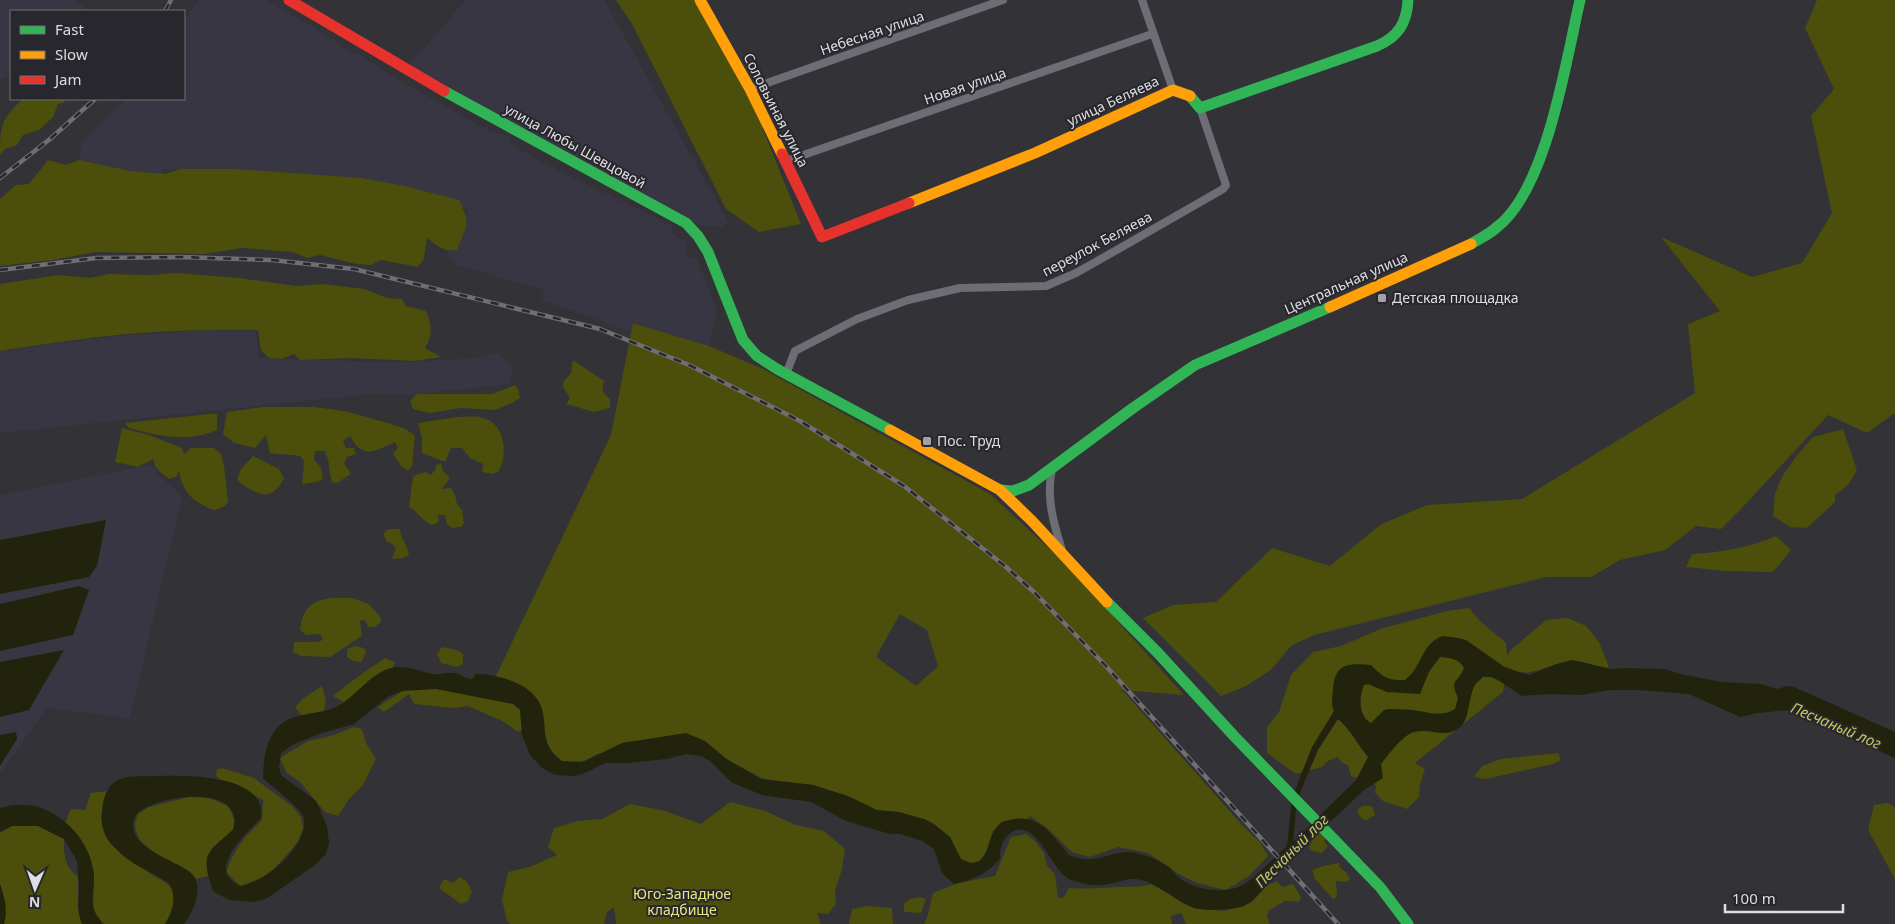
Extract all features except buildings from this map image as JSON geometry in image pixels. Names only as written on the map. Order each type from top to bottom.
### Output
[{"type":"street","name":"улица Любы Шевцовой","points":[[289,0],[417,77],[686,224],[698,236],[708,252],[746,344],[757,356],[786,374],[1000,490],[1337,841],[1380,887],[1408,924]]},
{"type":"street","name":"Небесная улица","points":[[750,88],[1003,0]]},
{"type":"street","points":[[1142,0],[1152,34],[1173,90]]},
{"type":"street","points":[[1200,108],[1298,75],[1386,42],[1393,38],[1406,20],[1408,0]]},
{"type":"street","name":"Центральная улица","points":[[1000,490],[1007,491],[1022,488],[1052,469],[1133,408],[1195,365],[1470,245],[1498,227],[1525,193],[1544,146],[1553,117],[1580,0]]},
{"type":"street","name":"Соловьиная улица","points":[[703,1],[750,88],[822,237]]},
{"type":"street","name":"Новая улица","points":[[786,161],[1152,34]]},
{"type":"street","name":"улица Беляева","points":[[822,237],[1035,152],[1101,124],[1173,90],[1184,92],[1194,98],[1200,108]]},
{"type":"street","name":"переулок Беляева","points":[[786,374],[795,351],[857,319],[908,300],[960,288],[1046,286],[1076,273],[1223,189],[1226,185],[1200,108]]},
{"type":"street","points":[[1052,469],[1048,494],[1053,524],[1063,554]]},
{"type":"shaded area","points":[[0,0],[75,0],[88,10],[10,10],[10,75],[0,80]]},
{"type":"shaded area","points":[[198,0],[267,0],[304,23],[316,28],[355,55],[357,53],[394,77],[489,131],[505,135],[511,139],[509,142],[541,162],[673,226],[671,233],[680,239],[688,240],[685,257],[697,259],[717,311],[709,346],[634,323],[631,332],[542,300],[544,290],[456,265],[437,237],[443,211],[467,215],[468,209],[250,171],[163,169],[163,175],[141,174],[79,163],[81,144],[125,100],[185,100],[185,20]]},
{"type":"shaded area","points":[[466,0],[604,0],[729,223],[722,227],[698,225],[417,70],[410,64]]},
{"type":"shaded area","points":[[191,331],[256,331],[259,358],[395,362],[447,360],[500,354],[512,367],[511,384],[410,395],[372,394],[0,433],[0,352],[49,344],[130,335]]},
{"type":"shaded area","points":[[149,465],[182,497],[130,718],[47,708],[0,774],[0,495]]},
{"type":"green space","points":[[616,0],[696,0],[722,45],[760,122],[801,224],[759,232],[726,209],[632,24]]},
{"type":"green space","points":[[1817,0],[1895,0],[1895,413],[1867,433],[1828,415],[1721,529],[1696,526],[1665,550],[1620,560],[1591,577],[1546,577],[1314,635],[1291,646],[1271,670],[1244,687],[1221,696],[1143,618],[1173,605],[1216,602],[1272,548],[1330,566],[1380,525],[1427,505],[1522,499],[1695,393],[1688,324],[1720,311],[1661,237],[1752,277],[1802,263],[1832,213],[1811,116],[1834,89],[1805,28]]},
{"type":"green space","points":[[22,100],[66,100],[58,104],[53,117],[39,130],[23,135],[17,145],[5,149],[0,155],[1,130],[10,112]]},
{"type":"green space","points":[[48,160],[66,165],[79,160],[130,171],[165,174],[180,169],[235,169],[362,178],[400,185],[459,200],[465,215],[466,225],[457,250],[444,249],[427,238],[424,259],[418,267],[381,260],[371,265],[356,264],[320,255],[308,258],[292,252],[242,248],[205,254],[96,252],[53,260],[0,266],[0,199],[16,185],[29,184]]},
{"type":"green space","points":[[177,273],[239,278],[296,286],[323,284],[364,289],[387,298],[402,299],[406,306],[426,311],[431,330],[425,348],[441,357],[414,361],[351,358],[300,360],[294,354],[282,359],[269,358],[261,350],[258,330],[193,330],[144,333],[80,339],[0,351],[0,284],[59,275],[90,278],[109,274],[150,275]]},
{"type":"green space","points":[[633,323],[709,346],[763,369],[990,494],[1064,562],[1184,695],[1120,690],[1125,693],[1242,825],[1260,842],[1268,856],[1249,876],[1226,890],[1197,883],[1177,873],[1148,853],[1118,847],[1090,857],[1072,852],[1047,828],[1030,816],[1028,819],[1018,819],[993,831],[989,847],[980,861],[970,863],[860,802],[813,785],[766,780],[729,761],[705,741],[597,754],[583,761],[571,763],[562,761],[554,755],[549,747],[542,710],[496,676],[611,435]],"holes":[[[900,614],[927,630],[938,666],[916,686],[876,657]]]},
{"type":"green space","points":[[573,360],[604,381],[603,389],[610,399],[610,408],[594,412],[566,404],[570,398],[563,387],[564,381],[571,373]]},
{"type":"green space","points":[[515,385],[520,398],[495,410],[461,408],[430,413],[413,409],[410,401],[417,394],[492,394]]},
{"type":"green space","points":[[263,407],[314,407],[344,411],[406,429],[415,436],[412,466],[408,471],[402,467],[393,454],[398,448],[395,442],[375,450],[365,451],[355,444],[350,436],[343,441],[346,448],[354,448],[356,454],[347,457],[344,463],[351,474],[337,483],[332,482],[329,462],[324,451],[315,451],[314,460],[321,467],[323,479],[317,482],[302,484],[304,461],[300,456],[270,453],[266,435],[255,448],[234,443],[223,434],[227,412]]},
{"type":"green space","points":[[217,414],[217,430],[195,436],[173,437],[151,434],[129,428],[125,423]]},
{"type":"green space","points":[[458,417],[483,418],[498,428],[504,450],[498,472],[492,474],[482,472],[483,464],[470,458],[462,448],[451,448],[445,462],[422,453],[422,438],[418,423]]},
{"type":"green space","points":[[122,428],[149,435],[182,448],[184,454],[191,448],[214,448],[221,454],[224,466],[228,501],[225,506],[214,510],[201,504],[190,496],[186,490],[179,470],[177,476],[169,479],[156,468],[153,459],[138,467],[115,462]]},
{"type":"green space","points":[[1843,429],[1857,470],[1848,485],[1835,495],[1835,502],[1807,528],[1790,527],[1773,516],[1775,493],[1783,475],[1795,458],[1813,437]]},
{"type":"green space","points":[[253,456],[279,469],[284,478],[274,491],[268,494],[256,492],[237,480],[241,469]]},
{"type":"green space","points":[[441,463],[443,471],[450,478],[442,489],[451,488],[455,495],[457,504],[462,510],[464,523],[461,527],[452,528],[447,524],[445,515],[438,515],[439,522],[432,525],[409,507],[413,476],[425,472],[431,475],[436,465]]},
{"type":"green space","points":[[388,529],[400,529],[409,555],[403,558],[392,559],[396,548],[387,542],[383,534]]},
{"type":"green space","points":[[1776,536],[1791,550],[1773,572],[1725,571],[1686,567],[1692,554],[1735,549]]},
{"type":"green space","points":[[331,598],[352,598],[369,604],[381,618],[380,623],[374,627],[368,627],[365,620],[360,621],[362,636],[330,657],[301,656],[293,652],[294,642],[317,642],[323,640],[320,634],[306,635],[300,630],[301,623],[309,607],[318,601]]},
{"type":"green space","points":[[1469,608],[1480,621],[1506,643],[1507,656],[1511,650],[1546,620],[1568,618],[1586,626],[1599,642],[1609,667],[1605,668],[1574,661],[1531,672],[1522,672],[1514,671],[1506,666],[1503,692],[1415,763],[1425,769],[1420,785],[1419,797],[1407,809],[1383,801],[1375,793],[1376,785],[1351,776],[1348,765],[1342,763],[1338,757],[1328,761],[1322,767],[1296,774],[1267,753],[1267,727],[1279,712],[1291,675],[1313,652],[1341,646],[1383,628],[1447,611]]},
{"type":"green space","points":[[355,646],[364,648],[366,653],[361,662],[353,661],[347,657],[347,649]]},
{"type":"green space","points":[[442,647],[457,650],[463,654],[463,664],[457,667],[441,663],[437,654]]},
{"type":"green space","points":[[385,658],[395,662],[391,674],[344,702],[333,696],[359,676]]},
{"type":"green space","points":[[450,685],[524,706],[524,726],[522,730],[518,732],[504,722],[468,706],[453,708],[414,704],[409,694],[384,712],[378,707],[407,688]]},
{"type":"green space","points":[[322,686],[326,701],[323,714],[303,717],[295,707],[305,697]]},
{"type":"green space","points":[[354,727],[362,729],[366,743],[376,759],[363,785],[349,799],[338,816],[325,812],[300,782],[286,772],[280,758],[308,741],[331,736]]},
{"type":"green space","points":[[1558,753],[1561,760],[1553,764],[1486,779],[1474,777],[1482,766],[1501,759]]},
{"type":"green space","points":[[222,768],[254,778],[292,806],[301,817],[303,828],[297,843],[269,875],[240,886],[226,872],[241,844],[262,820],[263,800],[233,783],[219,779],[216,775],[217,770]]},
{"type":"green space","points":[[107,791],[101,820],[129,853],[147,871],[166,883],[176,897],[165,924],[104,924],[96,914],[93,907],[94,871],[65,823],[71,809],[85,810],[91,793]]},
{"type":"green space","points":[[189,797],[209,798],[228,806],[235,820],[233,830],[212,848],[207,857],[208,876],[195,879],[150,850],[137,835],[135,825],[138,814],[149,807]]},
{"type":"green space","name":"Юго-Западное кладбище","points":[[730,802],[765,811],[796,825],[824,831],[845,849],[842,869],[835,891],[836,904],[828,914],[817,913],[821,924],[616,924],[614,907],[607,912],[604,924],[510,924],[507,921],[502,900],[508,872],[529,867],[557,855],[548,847],[554,828],[578,821],[602,819],[630,804],[662,810],[701,824]]},
{"type":"green space","points":[[1887,803],[1895,807],[1895,879],[1868,830],[1874,805]]},
{"type":"green space","points":[[1363,806],[1372,806],[1375,815],[1367,820],[1362,819],[1357,812]]},
{"type":"green space","points":[[12,826],[38,826],[64,839],[67,864],[78,877],[78,911],[82,924],[2,924],[0,833]]},
{"type":"green space","points":[[1317,831],[1324,832],[1326,837],[1324,842],[1328,846],[1322,853],[1312,851],[1309,848]]},
{"type":"green space","points":[[1026,834],[1035,841],[1044,853],[1047,866],[1055,874],[1058,898],[1064,897],[1069,888],[1151,884],[1188,904],[1205,909],[1224,911],[1251,903],[1266,886],[1277,881],[1282,887],[1293,884],[1301,897],[1299,902],[1285,901],[1268,911],[1267,916],[1270,924],[1186,924],[1181,913],[1171,916],[1172,924],[924,924],[933,893],[958,883],[995,876],[1011,837]]},
{"type":"green space","points":[[1339,863],[1339,867],[1346,872],[1350,879],[1347,882],[1336,881],[1337,897],[1333,899],[1315,879],[1312,870]]},
{"type":"green space","points":[[460,877],[466,881],[472,891],[468,901],[461,904],[439,888],[444,879],[453,883]]},
{"type":"green space","points":[[919,897],[926,899],[921,913],[904,912],[904,904],[910,899]]},
{"type":"green space","points":[[869,906],[892,908],[893,924],[849,924],[852,909]]},
{"type":"water","points":[[106,520],[97,566],[89,577],[0,594],[0,540]]},
{"type":"water","points":[[79,586],[89,590],[73,635],[0,651],[0,604]]},
{"type":"water","name":"Песчаный лог","points":[[1443,636],[1466,640],[1506,668],[1529,675],[1572,660],[1611,669],[1664,669],[1722,682],[1761,684],[1777,689],[1787,686],[1794,687],[1895,732],[1895,758],[1789,710],[1740,717],[1689,694],[1639,690],[1610,690],[1580,695],[1522,696],[1498,680],[1491,677],[1483,677],[1473,690],[1463,725],[1448,733],[1420,731],[1405,737],[1381,764],[1383,778],[1364,790],[1273,876],[1256,897],[1244,906],[1219,910],[1194,908],[1152,884],[1136,879],[1098,885],[1085,884],[1069,879],[1062,874],[1036,838],[1029,832],[1021,830],[1012,832],[1006,837],[1001,847],[1000,859],[990,868],[967,881],[954,884],[942,873],[934,849],[922,841],[846,821],[811,802],[762,795],[731,782],[710,761],[701,756],[686,754],[666,759],[628,763],[605,763],[574,776],[555,775],[542,768],[530,755],[522,735],[520,710],[513,704],[436,689],[403,691],[389,696],[354,724],[319,734],[294,744],[281,753],[279,767],[281,775],[316,801],[327,826],[329,843],[326,854],[315,865],[266,899],[251,902],[229,900],[213,891],[207,870],[208,856],[211,850],[233,830],[233,814],[225,804],[211,798],[174,799],[156,803],[142,810],[135,817],[133,828],[137,838],[155,853],[187,870],[196,881],[198,887],[196,900],[184,924],[165,924],[173,904],[173,893],[169,883],[121,854],[108,840],[102,821],[103,802],[107,790],[116,781],[125,777],[204,777],[238,785],[252,793],[260,804],[261,818],[238,842],[227,862],[226,871],[231,879],[241,886],[262,878],[293,851],[304,829],[302,814],[263,778],[266,752],[273,733],[289,719],[334,708],[350,698],[380,672],[403,667],[432,674],[455,673],[470,679],[476,674],[485,674],[505,678],[524,687],[538,700],[544,717],[547,743],[555,755],[562,761],[583,762],[622,743],[686,733],[705,741],[725,758],[761,779],[813,785],[848,796],[877,810],[899,812],[924,819],[934,824],[950,837],[961,859],[970,863],[981,860],[986,852],[991,836],[1002,822],[1024,819],[1041,825],[1069,855],[1088,859],[1127,852],[1140,854],[1163,863],[1181,879],[1195,886],[1211,890],[1226,890],[1246,883],[1287,846],[1292,798],[1312,747],[1334,711],[1332,701],[1334,682],[1339,670],[1355,664],[1371,665],[1386,677],[1405,680],[1414,671],[1433,641]],"holes":[[[1440,657],[1457,660],[1464,668],[1454,684],[1458,698],[1455,709],[1439,714],[1388,709],[1384,710],[1371,723],[1367,720],[1361,706],[1361,695],[1364,685],[1368,684],[1387,692],[1420,694],[1429,672]],[[1338,719],[1368,757],[1356,780],[1293,842],[1297,800],[1318,750]]]},
{"type":"water","points":[[64,650],[29,710],[0,717],[0,662]]},
{"type":"water","points":[[16,732],[17,739],[0,766],[0,735]]},
{"type":"water","points":[[12,805],[36,806],[49,811],[75,831],[91,859],[94,877],[94,910],[103,924],[82,924],[81,922],[78,907],[77,861],[64,839],[38,826],[12,826],[0,832],[0,808]]},
{"type":"water","points":[[0,884],[6,914],[4,924],[0,924]]},
{"type":"railway","points":[[166,10],[171,0]]},
{"type":"railway","points":[[0,178],[50,139],[94,100]]},
{"type":"railway","points":[[0,270],[96,258],[180,257],[272,260],[354,269],[600,329],[689,365],[800,421],[904,486],[1006,567],[1033,591],[1105,665],[1338,924]]},
{"type":"traffic: fast","points":[[1190,96],[1200,108],[1377,46],[1396,34],[1406,16],[1408,0]]},
{"type":"traffic: fast","points":[[1471,244],[1497,227],[1514,209],[1529,184],[1542,154],[1552,122],[1580,0]]},
{"type":"traffic: fast","points":[[444,91],[686,223],[698,236],[708,252],[743,340],[757,356],[777,369],[890,430]]},
{"type":"traffic: fast","points":[[1000,490],[1013,491],[1029,485],[1195,365],[1330,307]]},
{"type":"traffic: fast","points":[[1107,602],[1158,653],[1234,736],[1380,887],[1408,924]]},
{"type":"traffic: slow","points":[[700,0],[750,89],[782,154]]},
{"type":"traffic: slow","points":[[909,203],[1035,153],[1173,90],[1190,96]]},
{"type":"traffic: slow","points":[[1330,307],[1471,244]]},
{"type":"traffic: slow","points":[[890,430],[1000,490],[1032,521],[1107,602]]},
{"type":"traffic: jam","points":[[289,0],[444,91]]},
{"type":"traffic: jam","points":[[782,154],[822,237],[909,203]]},
{"type":"place","name":"Детская площадка","points":[[1382,298]]},
{"type":"place","name":"Пос. Труд","points":[[927,441]]}]
